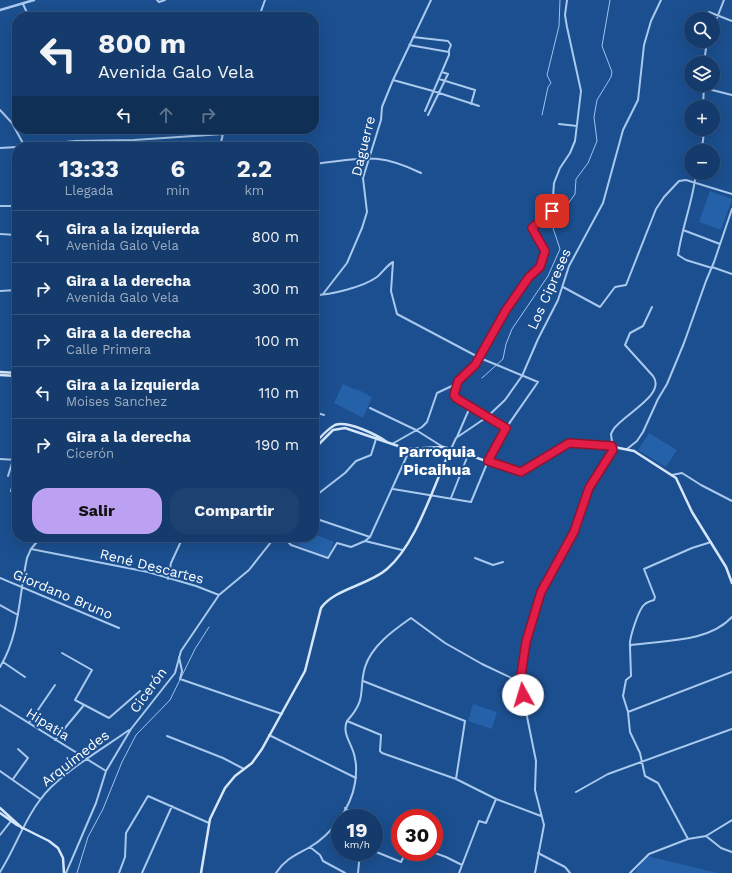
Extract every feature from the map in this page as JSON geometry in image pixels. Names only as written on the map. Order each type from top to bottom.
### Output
[{"type":"main road","points":[[0,374],[12,375]]},
{"type":"main road","points":[[319,439],[332,427],[340,424],[358,428],[390,444]]},
{"type":"main road","points":[[319,443],[333,430],[339,428],[350,429],[390,444],[410,449],[443,447],[451,449],[521,472],[569,443],[599,444],[634,451],[672,474],[676,478],[692,512],[726,567],[732,583]]},
{"type":"main road","points":[[201,873],[209,822],[225,788],[257,756],[282,714],[306,668],[312,638],[322,608],[332,597],[373,579],[387,569],[402,550],[419,522],[451,449]]},
{"type":"main road","points":[[0,808],[23,828]]},
{"type":"main road","points":[[0,813],[23,828],[49,841],[58,848],[63,858],[65,873]]},
{"type":"street","points":[[0,10],[34,0]]},
{"type":"street","points":[[157,0],[159,2],[165,0]]},
{"type":"street","points":[[261,12],[265,0]]},
{"type":"street","name":"Daguerre","points":[[322,295],[347,263],[362,228],[367,212],[363,178],[382,120],[382,107],[409,45],[431,0]]},
{"type":"street","points":[[390,444],[422,428],[427,422],[437,394],[450,388],[475,365],[506,310],[529,277],[540,267],[545,251],[532,228],[552,211],[554,202],[554,183],[560,168],[573,148],[581,88],[565,15],[567,0]]},
{"type":"street","name":"Los Cipreses","points":[[456,438],[487,417],[505,400],[522,376],[563,288],[569,266],[603,203],[623,130],[638,100],[644,45],[651,20],[661,0]]},
{"type":"street","points":[[720,12],[724,0]]},
{"type":"street","points":[[23,3],[27,12]]},
{"type":"street","points":[[720,17],[732,21]]},
{"type":"street","points":[[413,37],[450,42],[451,45],[449,52],[450,55],[424,111]]},
{"type":"street","points":[[409,45],[449,52]]},
{"type":"street","points":[[428,115],[448,74],[442,72]]},
{"type":"street","points":[[439,79],[475,90],[471,104]]},
{"type":"street","points":[[393,80],[433,90],[480,106]]},
{"type":"street","points":[[720,91],[732,96]]},
{"type":"street","points":[[0,110],[12,123]]},
{"type":"street","points":[[559,124],[577,126]]},
{"type":"street","points":[[78,142],[223,134],[221,142]]},
{"type":"street","points":[[0,148],[12,147]]},
{"type":"street","points":[[319,163],[369,157],[389,160],[421,173]]},
{"type":"street","points":[[563,288],[600,307],[615,287],[626,284],[647,229],[661,200],[679,181],[686,180],[732,194]]},
{"type":"street","points":[[695,180],[678,255],[686,260],[732,274]]},
{"type":"street","points":[[0,206],[12,206]]},
{"type":"street","points":[[628,449],[637,441],[643,432],[658,399],[667,384],[712,267],[732,209]]},
{"type":"street","points":[[683,230],[720,244]]},
{"type":"street","points":[[0,234],[12,235]]},
{"type":"street","points":[[322,295],[370,281],[384,271],[389,264],[393,262],[391,291],[397,314],[494,365],[538,382],[506,428],[488,461],[471,502],[393,489]]},
{"type":"street","points":[[0,291],[12,290]]},
{"type":"street","points":[[535,873],[544,825],[535,790],[536,761],[520,682],[526,642],[541,592],[574,532],[589,488],[613,450],[611,434],[615,426],[646,400],[656,387],[655,379],[627,348],[625,342],[630,333],[640,329],[644,324],[652,307]]},
{"type":"street","points":[[458,381],[454,390],[456,398],[506,428]]},
{"type":"street","points":[[451,449],[470,407]]},
{"type":"street","points":[[370,408],[416,430],[443,447]]},
{"type":"street","points":[[319,414],[324,415]]},
{"type":"street","points":[[319,494],[345,473],[356,461],[371,455],[376,439]]},
{"type":"street","points":[[599,444],[609,450],[609,455]]},
{"type":"street","points":[[289,542],[291,545],[328,558],[336,544],[351,547],[365,541],[370,537],[410,449]]},
{"type":"street","points":[[451,498],[468,454]]},
{"type":"street","points":[[0,459],[12,460]]},
{"type":"street","points":[[8,476],[12,463]]},
{"type":"street","points":[[672,474],[682,473],[705,488],[732,501]]},
{"type":"street","points":[[319,520],[370,537]]},
{"type":"street","points":[[365,541],[402,550]]},
{"type":"street","points":[[0,667],[13,639],[26,562],[31,549],[37,542]]},
{"type":"street","points":[[168,579],[171,563],[180,542]]},
{"type":"street","name":"Cicerón","points":[[65,873],[96,803],[106,771],[131,729],[175,673],[179,656],[219,595],[249,570],[271,542]]},
{"type":"street","points":[[688,838],[658,783],[646,776],[640,753],[631,735],[628,712],[623,696],[626,680],[631,676],[630,646],[632,631],[643,607],[646,603],[654,600],[655,597],[644,569],[692,548],[711,542]]},
{"type":"street","name":"René Descartes","points":[[31,549],[126,567],[208,590],[219,595]]},
{"type":"street","points":[[476,558],[496,565],[503,562]]},
{"type":"street","name":"Giordano Bruno","points":[[0,578],[119,628]]},
{"type":"street","points":[[0,605],[18,615]]},
{"type":"street","points":[[630,646],[694,637],[715,629],[732,617]]},
{"type":"street","points":[[276,873],[287,859],[310,847],[327,835],[345,808],[354,788],[356,778],[356,759],[345,730],[348,721],[359,705],[364,669],[370,655],[392,631],[411,618],[445,643],[482,664],[520,682]]},
{"type":"street","points":[[62,653],[92,670],[74,700],[109,718],[140,691]]},
{"type":"street","points":[[179,656],[182,671],[180,680],[184,680],[282,714]]},
{"type":"street","points":[[3,662],[25,677]]},
{"type":"street","points":[[628,712],[732,672]]},
{"type":"street","points":[[363,681],[465,722],[456,779]]},
{"type":"street","points":[[29,723],[55,685]]},
{"type":"street","name":"Hipatia","points":[[0,705],[106,771]]},
{"type":"street","points":[[55,740],[84,705]]},
{"type":"street","points":[[348,721],[381,735],[380,750],[382,753],[456,779],[496,799],[542,816]]},
{"type":"street","name":"Arquímedes","points":[[0,872],[40,799],[52,786],[86,759],[131,729]]},
{"type":"street","points":[[576,792],[608,774],[732,729]]},
{"type":"street","points":[[269,735],[356,778]]},
{"type":"street","points":[[167,736],[223,758],[244,769]]},
{"type":"street","points":[[13,780],[28,758],[18,749]]},
{"type":"street","points":[[0,771],[40,799]]},
{"type":"street","points":[[119,873],[125,857],[126,833],[147,797],[151,796],[209,822]]},
{"type":"street","points":[[459,873],[479,821],[486,822],[496,799]]},
{"type":"street","points":[[142,873],[172,806]]},
{"type":"street","points":[[630,873],[649,854],[688,838],[706,836],[732,820]]},
{"type":"street","points":[[0,835],[11,821]]},
{"type":"street","points":[[706,836],[721,848],[732,852]]},
{"type":"street","points":[[310,847],[320,855],[323,861],[345,873]]},
{"type":"street","points":[[538,854],[567,868],[570,873]]},
{"type":"street","points":[[443,856],[462,865]]},
{"type":"street","points":[[358,873],[359,861]]},
{"type":"shaded area","points":[[710,191],[732,199],[721,230],[699,222]]},
{"type":"shaded area","points":[[343,384],[372,397],[363,418],[334,403]]},
{"type":"shaded area","points":[[649,433],[677,450],[666,467],[638,450]]},
{"type":"shaded area","points":[[319,536],[334,542],[328,557],[297,545],[298,542],[319,542]]},
{"type":"shaded area","points":[[473,704],[497,712],[492,729],[468,721]]},
{"type":"shaded area","points":[[647,856],[718,873],[634,873]]},
{"type":"waterway","points":[[542,115],[548,87],[551,83],[547,75],[559,26],[560,0]]},
{"type":"waterway","points":[[482,378],[503,359],[506,344],[512,329],[548,276],[560,249],[553,228],[555,222],[575,194],[576,179],[588,163],[597,141],[594,117],[597,100],[611,77],[612,72],[602,46],[610,0]]},
{"type":"waterway","points":[[77,873],[88,837],[103,809],[122,762],[136,735],[170,700],[195,649],[209,627]]},
{"type":"district","name":"Parroquia Picaihua","points":[[437,460]]},
{"type":"route","points":[[523,695],[520,682],[522,662],[526,642],[541,592],[574,532],[584,498],[613,448],[612,446],[599,444],[565,444],[522,472],[488,461],[506,428],[456,398],[454,395],[454,390],[458,384],[458,381],[472,369],[480,358],[499,320],[529,277],[540,267],[545,251],[543,245],[532,228],[552,211]]}]
